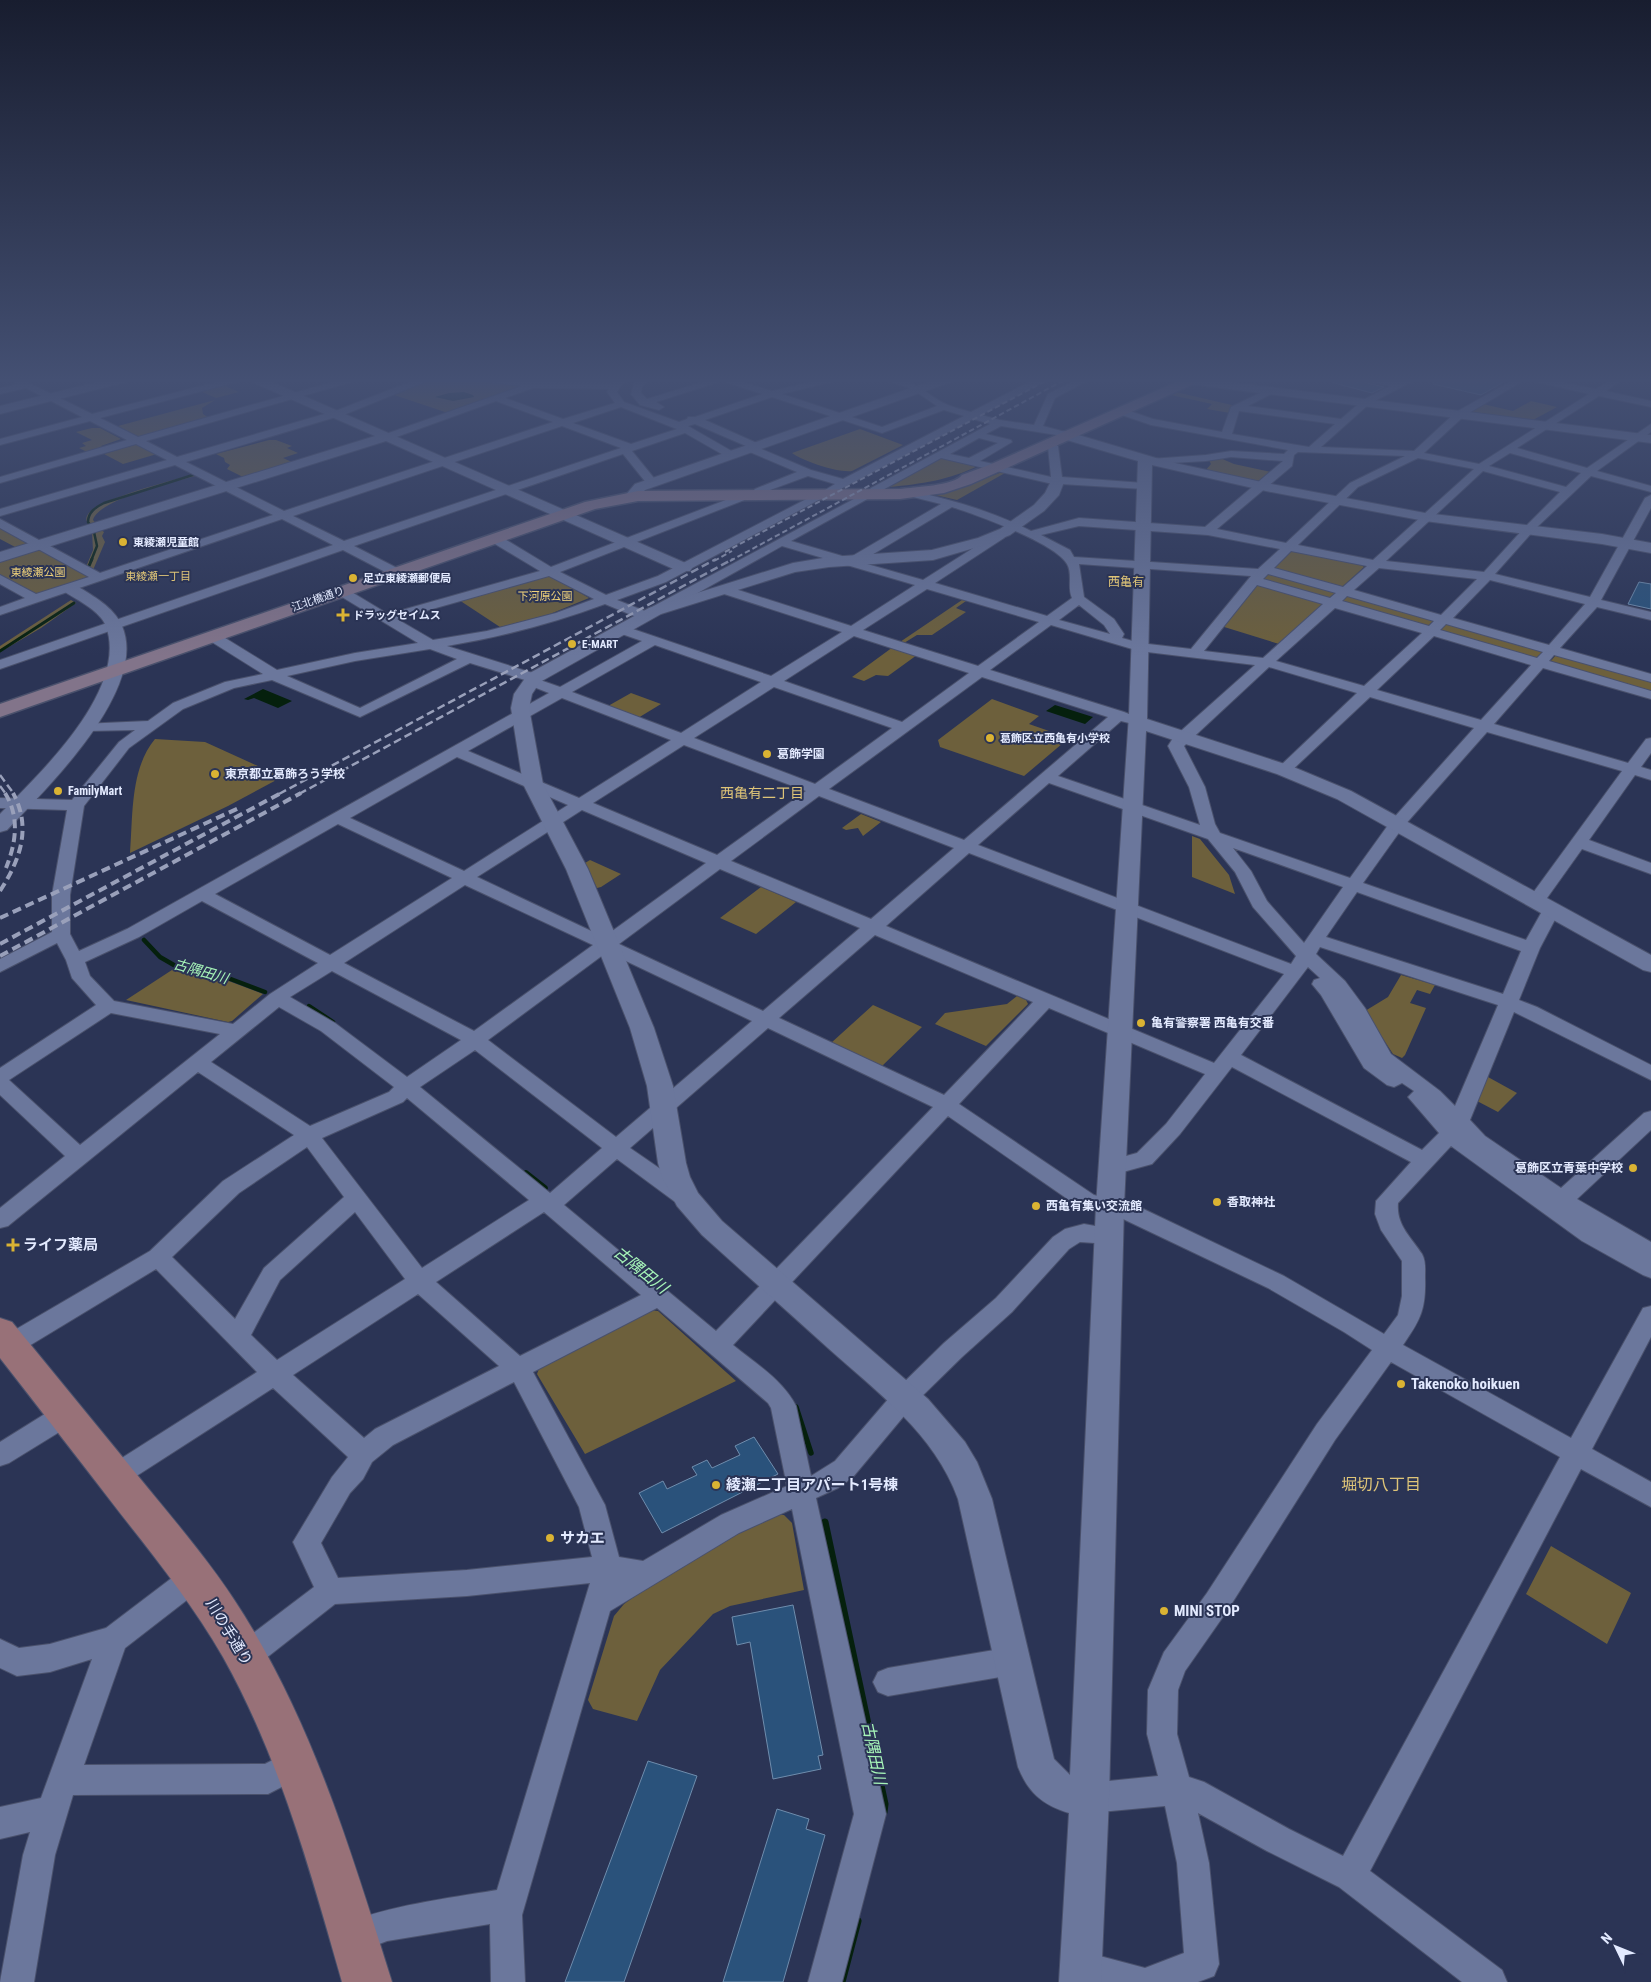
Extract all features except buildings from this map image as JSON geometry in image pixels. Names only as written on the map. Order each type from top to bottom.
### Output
[{"type":"main road","name":"江北橋通り","points":[[871,492],[936,486],[983,471]]},
{"type":"main road","name":"江北橋通り","points":[[3,706],[115,671],[591,505],[635,496],[832,490],[908,493],[960,483],[985,471]]},
{"type":"main road","name":"川の手通り","points":[[5,1338],[194,1577],[215,1605],[246,1656],[272,1707],[296,1763],[318,1823],[367,1982]]},
{"type":"street","points":[[0,480],[30,471]]},
{"type":"street","points":[[0,513],[141,471]]},
{"type":"street","points":[[198,471],[395,572]]},
{"type":"street","points":[[0,557],[276,471]]},
{"type":"street","points":[[0,611],[412,471]]},
{"type":"street","points":[[467,471],[684,568]]},
{"type":"street","points":[[0,665],[560,471]]},
{"type":"street","points":[[645,471],[652,482]]},
{"type":"street","points":[[635,496],[640,487],[683,471]]},
{"type":"street","points":[[236,1031],[108,1006],[81,978],[75,960],[61,934],[61,895],[76,805],[124,745],[178,706],[230,685],[355,657],[488,636],[561,616],[662,579],[867,471]]},
{"type":"street","points":[[687,1199],[672,1163],[660,1086],[642,1028],[606,944],[577,869],[533,784],[520,715],[521,700],[532,680],[621,629],[909,471]]},
{"type":"street","points":[[997,471],[1057,481],[1144,486]]},
{"type":"street","points":[[0,1220],[277,998],[852,630],[1015,532],[1047,501],[1057,481],[1056,471]]},
{"type":"street","points":[[1139,1982],[1081,1975],[1110,1206],[1133,806],[1128,719],[1139,647],[1144,486],[1147,471]]},
{"type":"street","points":[[1199,471],[1261,486],[1425,517],[1626,543],[1651,548]]},
{"type":"street","points":[[1208,532],[1279,471]]},
{"type":"street","points":[[1194,654],[1259,575],[1354,486],[1383,471]]},
{"type":"street","points":[[1476,471],[1333,603],[1182,737],[1176,746],[1197,787],[1207,824],[1213,835],[1243,870],[1259,903],[1304,958],[1312,976],[1328,992],[1371,1063],[1420,1098],[1455,1128],[1478,1141],[1562,1200],[1651,1253]]},
{"type":"street","points":[[1501,471],[1568,491]]},
{"type":"street","points":[[387,618],[549,572],[808,472],[832,490]]},
{"type":"street","points":[[1284,770],[1444,619],[1529,530],[1588,472],[1651,489]]},
{"type":"street","points":[[908,493],[951,503],[1066,554],[1072,562],[1076,593],[1079,599],[1108,622],[1117,634],[1115,640]]},
{"type":"street","points":[[1112,1167],[1144,1159],[1173,1130],[1304,958],[1397,824],[1542,663],[1594,602],[1651,498]]},
{"type":"street","points":[[847,560],[951,503]]},
{"type":"street","points":[[494,538],[549,572],[604,599],[650,613],[802,565],[945,553],[1015,532],[1079,522],[1208,532],[1376,564],[1487,576],[1651,616]]},
{"type":"street","points":[[0,523],[100,577]]},
{"type":"street","points":[[780,542],[847,560],[924,585],[1139,647],[1266,662],[1651,776]]},
{"type":"street","points":[[1072,562],[1259,575],[1345,591],[1651,678]]},
{"type":"street","points":[[1259,575],[1333,603],[1651,695]]},
{"type":"street","points":[[0,579],[35,599]]},
{"type":"street","points":[[0,826],[87,727],[101,706],[115,671],[118,640],[114,625],[98,607],[70,588]]},
{"type":"street","points":[[725,590],[1284,770],[1344,795],[1651,965]]},
{"type":"street","points":[[341,591],[432,644],[469,658],[501,666],[561,693],[1127,908],[1304,958],[1509,1003],[1538,1015],[1651,1073]]},
{"type":"street","points":[[5,1338],[158,1257],[231,1187],[309,1134],[396,1097],[1079,599]]},
{"type":"street","points":[[621,629],[903,727]]},
{"type":"street","points":[[212,636],[273,674],[360,712],[469,658]]},
{"type":"street","points":[[75,960],[133,933],[654,640]]},
{"type":"street","points":[[115,1476],[274,1373],[547,1203],[616,1148],[1047,777],[1128,719]]},
{"type":"street","points":[[87,727],[148,726]]},
{"type":"street","points":[[1151,1982],[1202,1964],[1193,1863],[1177,1789],[1162,1734],[1163,1690],[1174,1662],[1218,1602],[1326,1432],[1409,1318],[1414,1296],[1413,1259],[1392,1230],[1386,1214],[1386,1202],[1455,1128],[1509,1003],[1531,948],[1544,906],[1579,842],[1651,742]]},
{"type":"street","points":[[455,751],[1120,1032],[1223,1065],[1372,1130],[1425,1161]]},
{"type":"street","points":[[1047,777],[1531,948]]},
{"type":"street","points":[[0,803],[76,805]]},
{"type":"street","points":[[337,818],[947,1105],[1087,1201],[1127,1211],[1279,1284],[1352,1325],[1387,1348],[1651,1495]]},
{"type":"street","points":[[1579,842],[1651,868]]},
{"type":"street","points":[[202,894],[475,1040],[616,1148],[687,1199],[712,1228],[905,1397],[936,1429],[965,1472],[974,1499],[1036,1767],[1046,1782],[1064,1794],[1089,1798],[1177,1789],[1193,1793],[1278,1840],[1350,1876],[1490,1982]]},
{"type":"street","points":[[0,966],[61,934]]},
{"type":"street","points":[[277,998],[307,1012],[361,1049],[659,1296],[777,1396],[783,1406],[870,1814],[824,1982]]},
{"type":"street","points":[[717,1346],[1046,1000]]},
{"type":"street","points":[[0,1077],[108,1006]]},
{"type":"street","points":[[197,1062],[309,1134],[420,1282],[519,1369],[592,1505],[608,1568],[506,1915],[508,1982]]},
{"type":"street","points":[[0,1083],[78,1156]]},
{"type":"street","points":[[1562,1200],[1651,1118]]},
{"type":"street","points":[[1455,1128],[1461,1144],[1547,1206],[1590,1235],[1651,1269]]},
{"type":"street","points":[[238,1337],[272,1274],[357,1198]]},
{"type":"street","points":[[598,1604],[730,1524],[829,1480],[844,1469],[905,1397],[953,1350],[1004,1305],[1061,1243],[1072,1234],[1082,1232],[1110,1236]]},
{"type":"street","points":[[158,1257],[274,1373],[363,1454]]},
{"type":"street","points":[[330,1591],[307,1542],[341,1485],[354,1471],[363,1454],[384,1437],[659,1296]]},
{"type":"street","points":[[1350,1876],[1651,1314]]},
{"type":"street","points":[[0,1455],[65,1414]]},
{"type":"street","points":[[246,1656],[330,1591],[467,1583],[608,1568],[646,1574]]},
{"type":"street","points":[[0,1653],[17,1662],[50,1658],[114,1639],[194,1577]]},
{"type":"street","points":[[17,1982],[39,1855],[52,1811],[114,1639]]},
{"type":"street","points":[[888,1682],[1012,1661]]},
{"type":"street","points":[[63,1780],[268,1779],[296,1763]]},
{"type":"street","points":[[0,1823],[52,1811]]},
{"type":"street","points":[[353,1937],[388,1925],[509,1904]]},
{"type":"green space","points":[[232,471],[261,471],[243,477]]},
{"type":"green space","points":[[916,471],[965,471],[935,481],[889,487]]},
{"type":"green space","points":[[1207,471],[1271,472],[1259,482]]},
{"type":"green space","points":[[1002,472],[1005,473],[957,500],[931,494],[971,484]]},
{"type":"green space","points":[[195,474],[199,475],[123,498],[98,512],[93,520],[97,525],[90,527],[87,522],[87,516],[104,503],[154,485]]},
{"type":"green space","name":"東綾瀬公園","points":[[0,527],[28,544],[17,548],[0,539]]},
{"type":"green space","points":[[100,529],[104,532],[102,536],[105,542],[93,570],[86,567],[93,550],[92,532]]},
{"type":"green space","name":"東綾瀬公園","points":[[41,550],[92,576],[35,595],[0,575],[0,561]]},
{"type":"green space","points":[[1295,551],[1361,564],[1364,567],[1343,586],[1337,587],[1273,567],[1289,552]]},
{"type":"green space","points":[[1267,573],[1336,592],[1329,598],[1260,579]]},
{"type":"green space","name":"下河原公園","points":[[549,575],[589,598],[550,614],[500,627],[459,600]]},
{"type":"green space","points":[[1261,584],[1321,602],[1324,605],[1279,644],[1221,626],[1255,585]]},
{"type":"green space","points":[[1347,595],[1434,620],[1427,627],[1339,601]]},
{"type":"green space","points":[[71,600],[76,603],[41,628],[0,652],[0,646]]},
{"type":"green space","points":[[962,600],[966,601],[956,608],[966,612],[932,635],[917,635],[904,643],[900,642]]},
{"type":"green space","points":[[1446,623],[1544,651],[1537,658],[1529,658],[1438,630]]},
{"type":"green space","points":[[893,647],[917,655],[888,676],[876,675],[864,681],[852,677]]},
{"type":"green space","points":[[1556,655],[1651,681],[1651,693],[1550,662]]},
{"type":"green space","points":[[631,693],[661,704],[638,718],[608,706]]},
{"type":"green space","points":[[992,699],[1039,716],[1029,724],[1069,738],[1024,776],[940,747],[938,740]]},
{"type":"green space","points":[[155,739],[205,742],[282,777],[228,806],[130,853],[134,793],[137,778],[147,751]]},
{"type":"green space","points":[[861,814],[881,822],[863,836],[858,828],[846,830],[842,828]]},
{"type":"green space","points":[[1192,836],[1200,839],[1229,875],[1235,894],[1192,877]]},
{"type":"green space","points":[[590,860],[621,874],[597,888],[585,863]]},
{"type":"green space","points":[[761,887],[796,902],[756,934],[720,918]]},
{"type":"green space","points":[[175,968],[226,980],[263,994],[232,1021],[228,1022],[126,1000]]},
{"type":"green space","points":[[1401,975],[1435,985],[1430,994],[1417,990],[1410,1003],[1426,1008],[1402,1058],[1393,1054],[1365,1011],[1388,997]]},
{"type":"green space","points":[[1017,996],[1026,1000],[1028,1004],[986,1046],[935,1024],[945,1013],[1007,1004]]},
{"type":"green space","points":[[873,1005],[922,1027],[881,1067],[831,1043]]},
{"type":"green space","points":[[1488,1077],[1517,1093],[1498,1112],[1477,1101]]},
{"type":"green space","points":[[649,1310],[658,1311],[736,1381],[585,1454],[537,1374],[540,1366]]},
{"type":"green space","points":[[779,1515],[784,1515],[792,1523],[804,1590],[730,1606],[713,1614],[660,1670],[637,1721],[593,1709],[588,1700],[614,1616],[624,1604],[649,1586],[723,1541]]},
{"type":"green space","points":[[1551,1546],[1631,1593],[1607,1644],[1526,1594]]},
{"type":"shaded area","points":[[263,689],[292,701],[278,708],[254,698],[244,699]]},
{"type":"shaded area","points":[[1055,705],[1093,717],[1085,724],[1046,711]]},
{"type":"waterway","points":[[91,526],[88,522],[89,515],[95,508],[104,503],[196,474]]},
{"type":"waterway","points":[[91,561],[97,546],[94,532]]},
{"type":"waterway","points":[[89,566],[92,559]]},
{"type":"waterway","points":[[0,651],[74,603]]},
{"type":"waterway","name":"古隅田川","points":[[144,940],[160,957],[179,968],[228,978],[265,992]]},
{"type":"waterway","name":"古隅田川","points":[[309,1006],[333,1022]]},
{"type":"waterway","name":"古隅田川","points":[[526,1173],[545,1188]]},
{"type":"waterway","name":"古隅田川","points":[[796,1407],[811,1453]]},
{"type":"waterway","name":"古隅田川","points":[[825,1522],[885,1804],[884,1812]]},
{"type":"waterway","name":"古隅田川","points":[[842,1982],[858,1921]]},
{"type":"railway","points":[[725,552],[876,471]]},
{"type":"railway","points":[[730,561],[895,471]]},
{"type":"railway","points":[[714,561],[732,551]]},
{"type":"railway","points":[[279,794],[716,559]]},
{"type":"railway","points":[[299,794],[733,559]]},
{"type":"railway","points":[[0,775],[14,794]]},
{"type":"railway","points":[[0,786],[6,794]]},
{"type":"railway","points":[[5,793],[10,802],[15,821],[14,840],[6,868]]},
{"type":"railway","points":[[0,891],[18,856],[23,831],[19,806],[13,793]]},
{"type":"railway","points":[[0,944],[281,793]]},
{"type":"railway","points":[[0,956],[301,793]]},
{"type":"railway","points":[[0,918],[241,807]]},
{"type":"place","name":"東綾瀬児童館","points":[[123,542]]},
{"type":"place","name":"足立東綾瀬郵便局","points":[[353,578]]},
{"type":"place","name":"ドラッグセイムス","points":[[343,615]]},
{"type":"place","name":"E-MART","points":[[572,644]]},
{"type":"place","name":"葛飾区立西亀有小学校","points":[[990,738]]},
{"type":"place","name":"葛飾学園","points":[[767,754]]},
{"type":"place","name":"東京都立葛飾ろう学校","points":[[215,774]]},
{"type":"place","name":"FamilyMart","points":[[58,791]]},
{"type":"place","name":"亀有警察署 西亀有交番","points":[[1141,1023]]},
{"type":"place","name":"葛飾区立青葉中学校","points":[[1633,1168]]},
{"type":"place","name":"香取神社","points":[[1217,1202]]},
{"type":"place","name":"西亀有集い交流館","points":[[1036,1206]]},
{"type":"place","name":"ライフ薬局","points":[[13,1245]]},
{"type":"place","name":"Takenoko hoikuen","points":[[1401,1384]]},
{"type":"place","name":"綾瀬二丁目アパート1号棟","points":[[716,1485]]},
{"type":"place","name":"サカエ","points":[[550,1538]]},
{"type":"place","name":"MINI STOP","points":[[1164,1611]]},
{"type":"district","name":"東綾瀬一丁目","points":[[158,576]]},
{"type":"district","name":"西亀有","points":[[1126,582]]},
{"type":"district","name":"西亀有二丁目","points":[[762,793]]},
{"type":"district","name":"堀切八丁目","points":[[1381,1484]]}]
